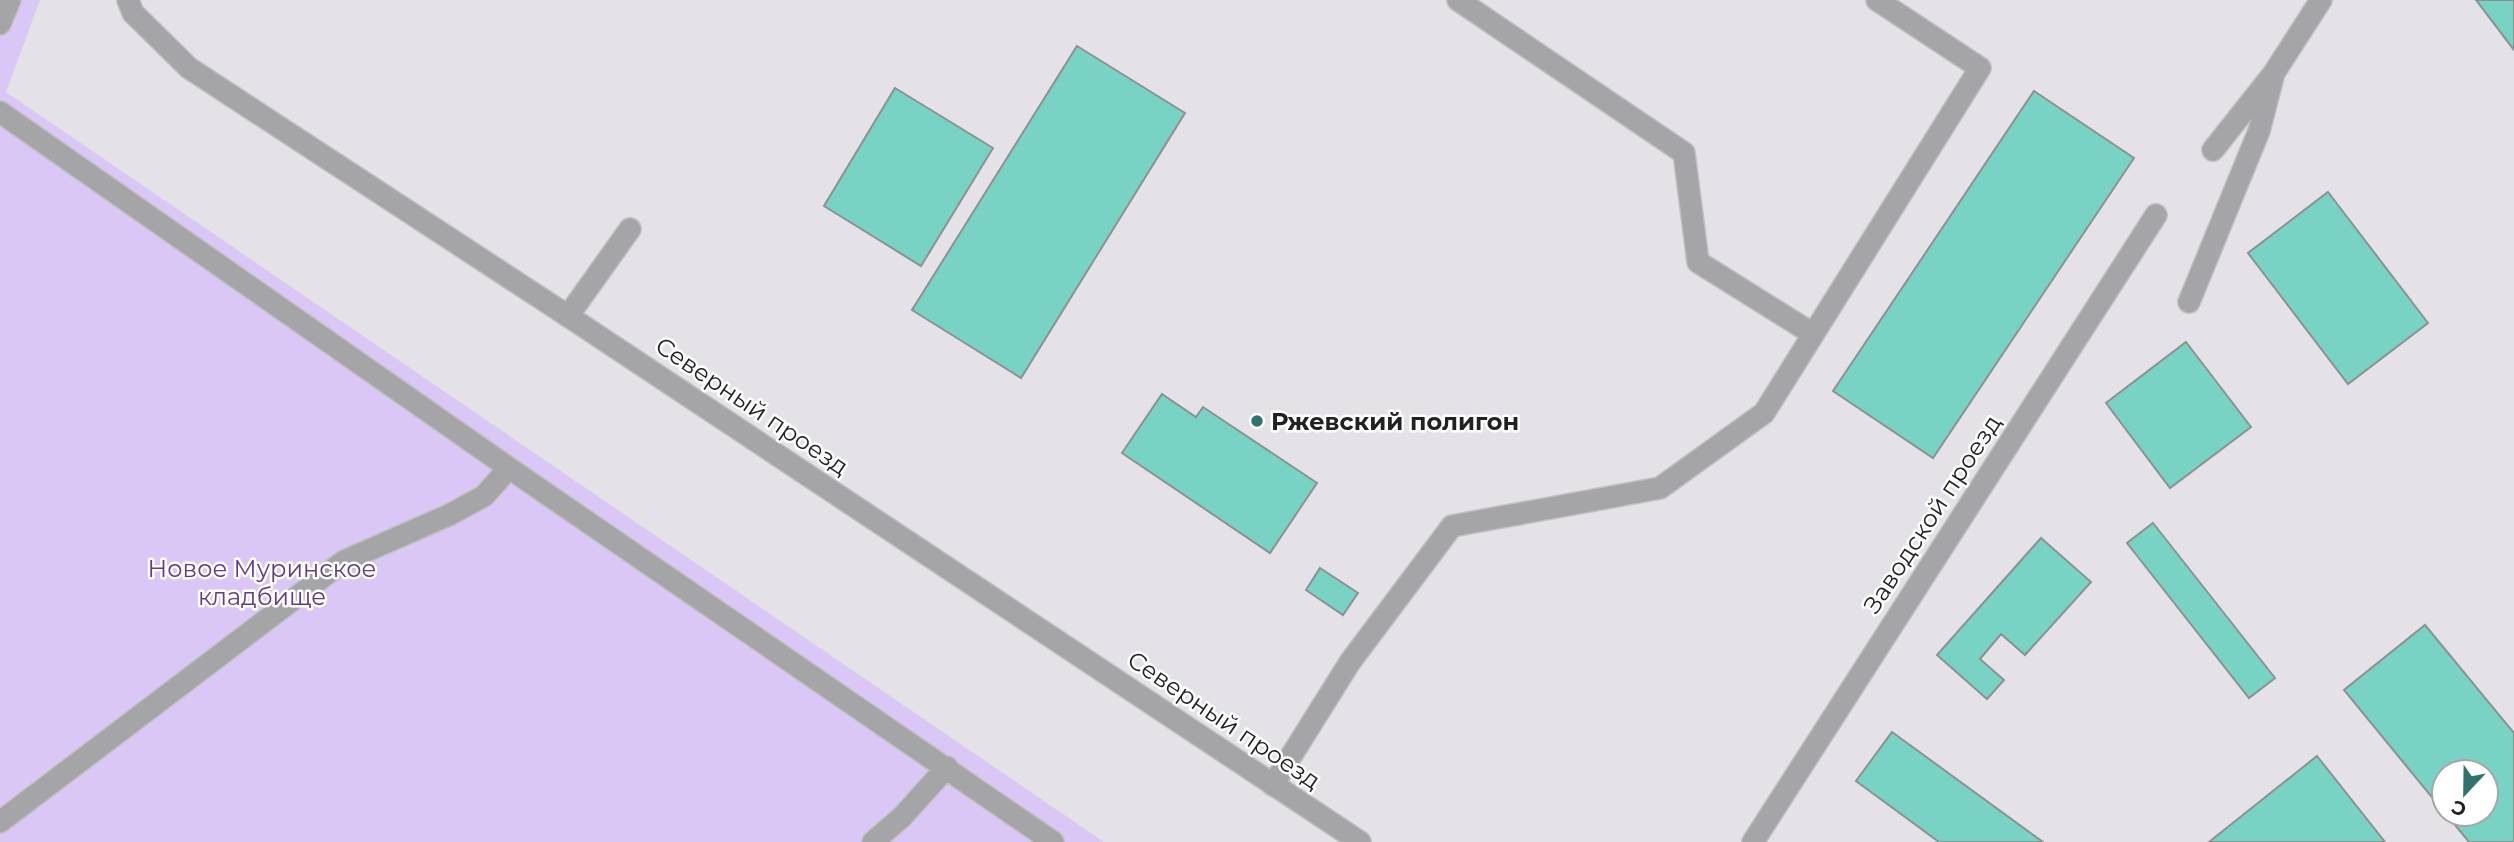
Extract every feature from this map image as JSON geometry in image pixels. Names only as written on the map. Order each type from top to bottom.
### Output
[{"type":"street","points":[[0,24],[10,0]]},
{"type":"street","name":"Северный проезд","points":[[128,0],[134,13],[189,68],[1360,842]]},
{"type":"street","points":[[1458,0],[1684,153],[1698,262],[1813,334]]},
{"type":"street","points":[[1273,785],[1350,662],[1452,526],[1660,488],[1764,413],[1980,68],[1877,0]]},
{"type":"street","points":[[2213,150],[2274,73],[2321,0]]},
{"type":"street","points":[[2189,302],[2259,131],[2274,73]]},
{"type":"street","points":[[0,112],[509,468],[1053,842]]},
{"type":"street","name":"Заводской проезд","points":[[1753,842],[2156,215]]},
{"type":"street","points":[[568,316],[630,229]]},
{"type":"street","points":[[0,822],[344,561],[449,515],[484,496],[509,468]]},
{"type":"street","points":[[873,842],[902,817],[947,767]]},
{"type":"green space","name":"Новое Муринское кладбище","points":[[0,0],[40,0],[6,92],[1104,842],[0,842]]},
{"type":"building","points":[[2476,0],[2514,0],[2514,50]]},
{"type":"building","points":[[1077,46],[1185,113],[1021,378],[912,310]]},
{"type":"building","points":[[895,88],[993,148],[921,266],[824,206]]},
{"type":"building","points":[[2034,91],[2134,158],[1933,458],[1833,391]]},
{"type":"building","points":[[2328,192],[2428,323],[2348,384],[2248,253]]},
{"type":"building","points":[[2186,342],[2251,427],[2170,488],[2106,403]]},
{"type":"building","points":[[1162,394],[1196,417],[1203,407],[1317,483],[1270,553],[1122,453]]},
{"type":"building","points":[[2153,523],[2275,678],[2249,698],[2127,543]]},
{"type":"building","points":[[2041,538],[2091,582],[2025,655],[2001,634],[1980,659],[2004,680],[1987,699],[1937,655]]},
{"type":"building","points":[[1320,568],[1358,593],[1343,615],[1306,590]]},
{"type":"building","points":[[2425,625],[2514,733],[2514,842],[2469,842],[2458,828],[2500,828],[2500,758],[2430,758],[2430,795],[2344,690]]},
{"type":"building","points":[[1892,732],[2043,842],[1939,842],[1856,781]]},
{"type":"building","points":[[2317,756],[2385,842],[2209,842]]},
{"type":"place","name":"Ржевский полигон","points":[[1257,421]]}]
